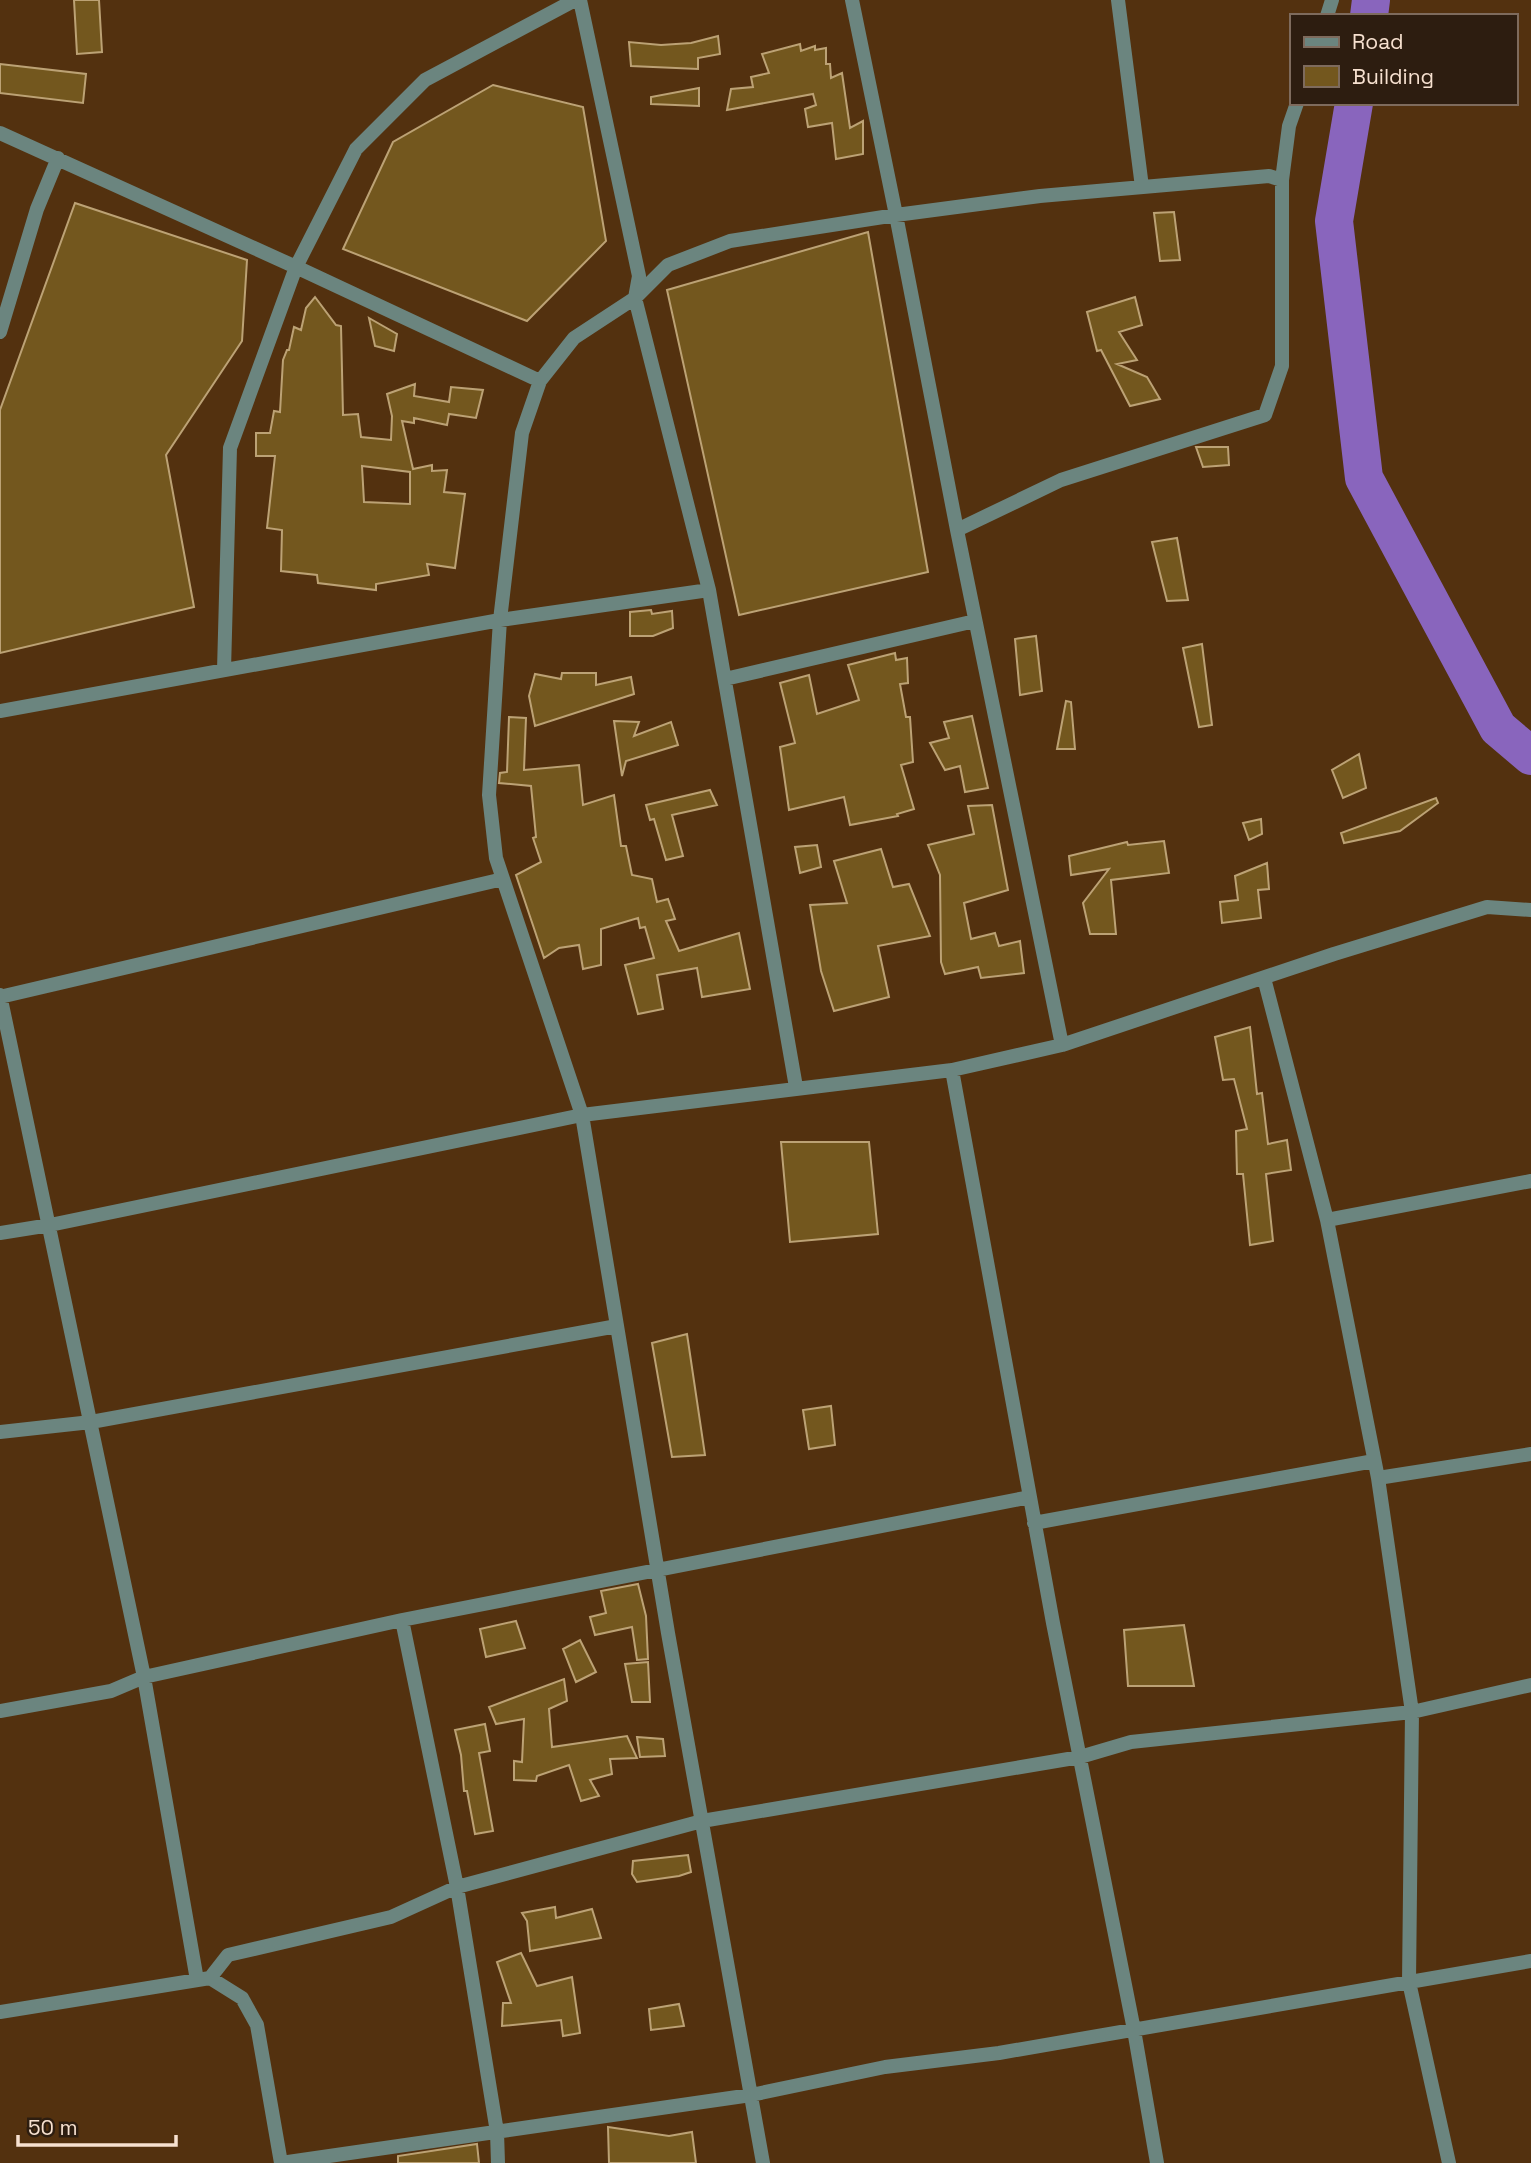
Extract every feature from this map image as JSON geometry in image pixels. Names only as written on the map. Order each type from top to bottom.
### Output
[{"type":"street","points":[[224,670],[230,448],[296,267],[356,149],[425,80],[575,0]]},
{"type":"street","points":[[580,0],[639,276],[635,298],[709,590],[796,1087]]},
{"type":"street","points":[[852,0],[1062,1045]]},
{"type":"street","points":[[1118,0],[1142,187]]},
{"type":"street","points":[[957,530],[1061,480],[1265,415],[1282,366],[1282,180],[1289,127],[1296,105]]},
{"type":"street","points":[[0,133],[540,381]]},
{"type":"street","points":[[0,332],[37,209],[58,158]]},
{"type":"street","points":[[763,2163],[657,1569],[582,1115],[496,858],[489,795],[500,620],[522,433],[540,381],[575,338],[635,298],[668,265],[730,241],[1040,196],[1269,176],[1282,180]]},
{"type":"street","points":[[0,711],[500,620],[709,590]]},
{"type":"street","points":[[724,679],[975,621]]},
{"type":"street","points":[[203,1979],[144,1677],[0,996],[503,879]]},
{"type":"street","points":[[0,1233],[582,1115],[952,1070],[1062,1045],[1487,907],[1531,911]]},
{"type":"street","points":[[1264,978],[1327,1220],[1378,1478],[1412,1712],[1409,1982],[1449,2163]]},
{"type":"street","points":[[952,1070],[1034,1523],[1135,2030],[1157,2163]]},
{"type":"street","points":[[1327,1220],[1531,1181]]},
{"type":"street","points":[[0,1432],[91,1422],[617,1326]]},
{"type":"street","points":[[1378,1478],[1531,1454]]},
{"type":"street","points":[[1034,1523],[1374,1461]]},
{"type":"street","points":[[0,1711],[111,1691],[144,1677],[402,1620],[1030,1497]]},
{"type":"street","points":[[402,1620],[457,1888],[497,2132],[498,2163]]},
{"type":"street","points":[[203,1979],[228,1955],[391,1917],[457,1888],[702,1821],[1080,1757],[1131,1742],[1412,1712],[1531,1685]]},
{"type":"street","points":[[0,2012],[203,1979],[242,1997],[257,2025],[281,2163],[751,2095],[886,2067],[999,2053],[1531,1961]]},
{"type":"building","points":[[74,0],[99,0],[102,52],[77,54]]},
{"type":"building","points":[[718,36],[720,54],[698,58],[698,69],[631,66],[629,42],[661,45],[691,43]]},
{"type":"building","points":[[800,44],[801,51],[815,46],[815,50],[826,48],[826,64],[830,64],[831,78],[842,73],[850,128],[863,121],[863,154],[836,159],[832,123],[808,127],[805,109],[816,105],[813,94],[727,110],[731,89],[753,87],[751,77],[769,73],[762,54]]},
{"type":"building","points":[[0,64],[86,74],[83,103],[0,93]]},
{"type":"building","points":[[493,85],[583,107],[606,241],[527,321],[343,249],[393,142]]},
{"type":"building","points":[[699,88],[699,106],[651,104],[651,97]]},
{"type":"building","points":[[75,203],[247,260],[242,341],[166,455],[194,607],[0,653],[0,410]]},
{"type":"building","points":[[1174,212],[1180,260],[1160,261],[1154,213]]},
{"type":"building","points":[[868,232],[928,572],[739,615],[667,290]]},
{"type":"building","points":[[315,297],[336,325],[341,326],[343,415],[358,414],[361,437],[391,440],[392,416],[387,394],[415,384],[414,396],[449,402],[451,387],[483,390],[476,418],[449,414],[447,425],[414,418],[414,423],[402,421],[413,469],[432,465],[432,471],[447,470],[444,492],[465,494],[455,568],[427,564],[429,575],[376,584],[376,590],[318,583],[317,575],[281,571],[282,530],[267,528],[275,456],[256,456],[256,433],[270,433],[274,411],[280,412],[283,360],[289,350],[294,327],[301,330],[306,308]],"holes":[[[362,466],[410,472],[410,504],[364,502]]]},
{"type":"building","points":[[1135,297],[1142,325],[1119,332],[1137,360],[1117,364],[1147,377],[1160,399],[1130,406],[1101,350],[1097,351],[1087,312]]},
{"type":"building","points":[[369,318],[397,334],[394,351],[375,346]]},
{"type":"building","points":[[1196,447],[1228,447],[1229,465],[1203,467]]},
{"type":"building","points":[[1177,538],[1188,600],[1167,601],[1152,542]]},
{"type":"building","points":[[651,610],[652,614],[672,611],[673,628],[653,636],[630,636],[630,612]]},
{"type":"building","points":[[1036,636],[1042,691],[1020,695],[1015,639]]},
{"type":"building","points":[[1202,644],[1212,725],[1199,727],[1183,648]]},
{"type":"building","points":[[895,653],[896,660],[907,658],[908,683],[900,684],[906,717],[910,717],[913,762],[901,765],[914,809],[897,814],[898,816],[850,825],[844,797],[789,810],[780,747],[795,743],[780,683],[809,675],[817,714],[859,700],[848,665]]},
{"type":"building","points":[[562,673],[596,673],[596,685],[631,677],[634,694],[535,726],[529,696],[535,674],[561,679]]},
{"type":"building","points":[[1066,701],[1071,702],[1075,749],[1057,749]]},
{"type":"building","points":[[972,716],[988,788],[965,792],[960,766],[945,770],[930,743],[949,738],[944,722]]},
{"type":"building","points":[[509,717],[526,718],[524,770],[579,765],[583,805],[614,795],[621,846],[626,846],[632,875],[652,879],[657,902],[668,899],[675,919],[666,921],[679,951],[739,933],[750,989],[702,997],[697,968],[657,975],[663,1009],[638,1014],[625,965],[654,958],[645,927],[640,928],[638,918],[601,929],[601,965],[583,969],[579,945],[559,948],[544,958],[516,875],[541,862],[533,838],[536,837],[531,786],[499,783],[500,773],[507,772]]},
{"type":"building","points":[[614,721],[639,722],[634,736],[671,722],[678,745],[626,761],[622,776]]},
{"type":"building","points":[[1359,754],[1366,788],[1343,798],[1332,770]]},
{"type":"building","points":[[710,790],[717,805],[672,815],[683,856],[666,860],[654,819],[650,820],[646,805]]},
{"type":"building","points":[[1436,798],[1438,803],[1400,831],[1344,843],[1341,833]]},
{"type":"building","points":[[992,805],[1008,890],[964,903],[971,939],[995,933],[999,946],[1020,941],[1024,973],[981,978],[978,967],[945,974],[941,962],[940,875],[928,845],[974,834],[968,806]]},
{"type":"building","points":[[1261,819],[1262,834],[1249,840],[1243,823]]},
{"type":"building","points":[[1164,841],[1169,873],[1111,880],[1116,934],[1090,934],[1083,903],[1109,869],[1071,875],[1069,856],[1127,842],[1128,845]]},
{"type":"building","points":[[817,845],[821,867],[800,873],[795,847]]},
{"type":"building","points":[[881,849],[893,887],[909,884],[930,936],[878,946],[889,997],[834,1011],[821,971],[810,905],[847,903],[834,861]]},
{"type":"building","points":[[1267,863],[1269,889],[1258,890],[1261,918],[1222,923],[1220,902],[1238,900],[1235,876]]},
{"type":"building","points":[[1250,1027],[1257,1094],[1262,1093],[1268,1144],[1287,1140],[1291,1170],[1266,1174],[1273,1241],[1250,1245],[1243,1174],[1237,1174],[1236,1131],[1247,1129],[1234,1079],[1223,1080],[1215,1037]]},
{"type":"building","points":[[781,1142],[869,1142],[878,1234],[790,1242]]},
{"type":"building","points":[[687,1334],[705,1455],[672,1457],[652,1343]]},
{"type":"building","points":[[831,1406],[835,1445],[809,1449],[803,1410]]},
{"type":"building","points":[[638,1584],[646,1616],[648,1659],[637,1660],[632,1627],[595,1635],[590,1617],[606,1613],[601,1591]]},
{"type":"building","points":[[516,1621],[525,1648],[486,1657],[480,1629]]},
{"type":"building","points":[[1184,1625],[1194,1686],[1128,1686],[1124,1630]]},
{"type":"building","points":[[580,1640],[596,1672],[576,1682],[563,1649]]},
{"type":"building","points":[[648,1662],[650,1702],[632,1702],[625,1664]]},
{"type":"building","points":[[564,1679],[567,1701],[549,1709],[552,1747],[627,1736],[637,1758],[610,1759],[612,1774],[590,1780],[599,1796],[581,1801],[569,1765],[537,1776],[536,1781],[514,1780],[514,1761],[522,1762],[524,1719],[496,1724],[489,1707]]},
{"type":"building","points":[[485,1724],[490,1751],[479,1753],[493,1831],[475,1834],[467,1791],[464,1791],[461,1755],[455,1730]]},
{"type":"building","points":[[637,1737],[663,1739],[665,1756],[640,1757]]},
{"type":"building","points":[[688,1855],[691,1872],[637,1882],[632,1874],[633,1861]]},
{"type":"building","points":[[555,1907],[556,1918],[592,1909],[601,1938],[530,1951],[527,1921],[522,1913]]},
{"type":"building","points":[[521,1953],[537,1986],[572,1977],[580,2033],[563,2036],[561,2020],[502,2026],[503,2003],[511,2003],[497,1962]]},
{"type":"building","points":[[679,2004],[684,2026],[651,2030],[649,2009]]},
{"type":"building","points":[[608,2127],[669,2136],[692,2132],[696,2163],[609,2163]]},
{"type":"building","points":[[477,2144],[479,2163],[398,2163],[398,2156]]},
{"type":"waterway","points":[[1369,14],[1371,0]]},
{"type":"waterway","points":[[1354,105],[1334,221],[1364,478],[1498,728],[1531,756]]}]
